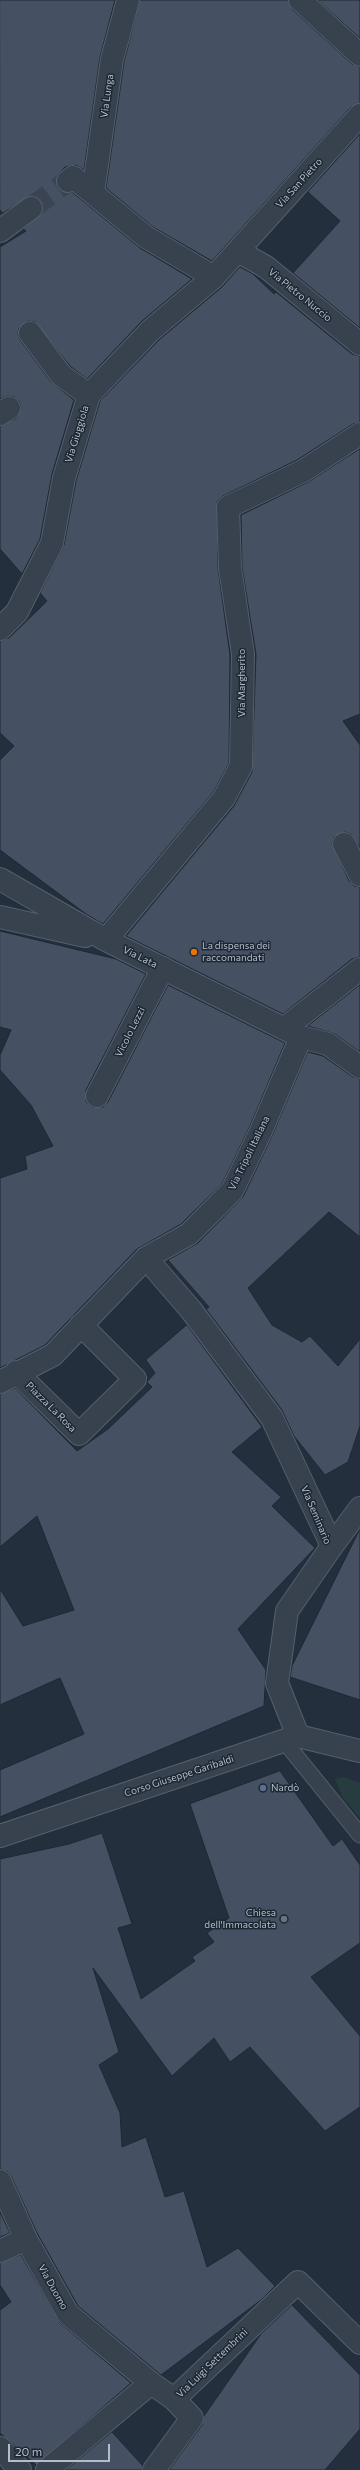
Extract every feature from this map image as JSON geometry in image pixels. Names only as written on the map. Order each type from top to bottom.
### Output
[{"type":"street","name":"Via Lunga","points":[[93,193],[112,59],[128,0]]},
{"type":"street","points":[[300,0],[360,56]]},
{"type":"street","name":"Via San Pietro","points":[[238,250],[360,115]]},
{"type":"street","points":[[68,181],[73,177],[146,237],[214,277]]},
{"type":"street","points":[[0,231],[31,208]]},
{"type":"street","name":"Via Giuggiola","points":[[2,621],[17,612],[52,543],[64,478],[90,395],[151,330],[214,277],[238,250]]},
{"type":"street","name":"Via Pietro Nuccio","points":[[238,250],[266,267],[360,344]]},
{"type":"street","points":[[30,333],[61,375],[90,395]]},
{"type":"street","name":"Via Margherito","points":[[106,940],[224,798],[241,766],[243,654],[230,568],[228,507],[303,471],[360,434]]},
{"type":"street","points":[[344,844],[360,876]]},
{"type":"street","name":"Via Lata","points":[[0,879],[106,940],[293,1032],[328,1044],[360,1067]]},
{"type":"street","points":[[0,917],[106,940]]},
{"type":"street","name":"Vicolo Lezzi","points":[[97,1096],[163,968]]},
{"type":"street","points":[[293,1032],[360,969]]},
{"type":"street","name":"Via Tripoli Italiana","points":[[146,1258],[188,1234],[232,1191],[261,1131],[293,1032]]},
{"type":"street","name":"Via Seminario","points":[[146,1258],[191,1310],[272,1418],[332,1546],[287,1611],[277,1683],[291,1739]]},
{"type":"street","name":"Piazza La Rosa","points":[[81,1325],[135,1379],[79,1434],[7,1378],[53,1355],[81,1325],[146,1258]]},
{"type":"street","points":[[332,1546],[360,1508]]},
{"type":"street","points":[[291,1739],[360,1751]]},
{"type":"street","name":"Corso Giuseppe Garibaldi","points":[[0,1836],[291,1739]]},
{"type":"street","name":"Via Duomo","points":[[0,2181],[26,2239],[68,2314],[151,2384],[174,2399]]},
{"type":"street","points":[[0,2251],[26,2239]]},
{"type":"street","name":"Via Luigi Settembrini","points":[[154,2470],[192,2418],[174,2399],[298,2282],[360,2343]]},
{"type":"street","points":[[47,2470],[151,2384]]},
{"type":"street","points":[[0,2448],[20,2470]]},
{"type":"lane","points":[[291,1739],[360,1835]]},
{"type":"green space","points":[[344,1777],[360,1783],[360,1818],[343,1798],[335,1779]]},
{"type":"building","points":[[0,0],[115,0],[100,57],[84,170],[76,165],[65,167],[57,176],[56,183],[59,189],[64,193],[72,192],[140,248],[192,279],[142,321],[87,379],[70,366],[35,322],[28,321],[19,328],[18,334],[20,340],[51,382],[74,400],[52,474],[40,539],[22,574],[0,549],[0,426],[16,418],[21,408],[19,401],[14,397],[8,396],[0,399],[0,247],[26,231],[23,229],[42,213],[43,207],[41,200],[30,196],[3,213],[0,210]]},
{"type":"building","points":[[140,0],[288,0],[292,9],[352,64],[360,67],[360,103],[351,107],[212,261],[153,227],[106,188],[124,62]]},
{"type":"building","points":[[318,0],[360,0],[360,38]]},
{"type":"building","points":[[360,134],[360,328],[293,273],[340,221],[308,192]]},
{"type":"building","points":[[240,267],[253,274],[274,294],[276,292],[352,354],[360,356],[360,422],[353,424],[297,460],[223,496],[217,501],[218,568],[230,655],[229,763],[214,791],[103,924],[86,914],[0,850],[0,760],[14,746],[0,733],[0,641],[9,638],[47,601],[40,593],[64,545],[76,481],[100,401],[160,339],[222,287]]},
{"type":"building","points":[[360,449],[360,714],[343,721],[360,745],[360,848],[351,834],[345,832],[334,837],[332,844],[349,881],[354,886],[360,887],[360,957],[352,959],[283,1014],[126,936],[234,806],[252,772],[256,654],[242,567],[241,515],[308,482]]},
{"type":"building","points":[[0,931],[116,959],[146,974],[86,1090],[86,1102],[92,1107],[103,1107],[108,1102],[168,985],[285,1043],[250,1126],[222,1184],[181,1224],[137,1249],[45,1345],[0,1368],[0,1178],[27,1169],[25,1156],[53,1146],[31,1105],[0,1070],[0,1055],[11,1030],[0,1027]]},
{"type":"building","points":[[360,985],[360,1052],[335,1034],[308,1026]]},
{"type":"building","points":[[308,1052],[323,1056],[353,1077],[360,1079],[360,1237],[329,1212],[248,1288],[272,1325],[302,1342],[310,1336],[338,1366],[360,1339],[360,1426],[348,1462],[325,1475],[294,1436],[282,1410],[206,1309],[209,1307],[168,1260],[198,1243],[243,1197],[272,1136]]},
{"type":"building","points":[[187,1325],[262,1427],[232,1452],[281,1497],[272,1506],[315,1548],[238,1629],[266,1670],[264,1706],[0,1817],[0,1770],[84,1734],[60,1678],[0,1705],[0,1589],[23,1626],[74,1610],[37,1516],[0,1547],[0,1394],[15,1388],[77,1451],[108,1429],[152,1387],[147,1382],[155,1373],[146,1360]]},
{"type":"building","points":[[360,1529],[360,1700],[290,1677],[292,1666]]},
{"type":"building","points":[[280,1771],[333,1846],[342,1839],[360,1865],[360,1943],[311,1977],[360,2036],[360,2107],[325,2131],[250,2047],[230,2062],[214,2038],[172,2076],[93,1968],[119,2052],[99,2065],[120,2113],[122,2147],[146,2137],[165,2197],[184,2191],[207,2267],[238,2248],[275,2286],[261,2300],[161,2375],[78,2306],[37,2233],[11,2176],[7,2171],[0,2169],[0,1859],[69,1844],[102,1833],[132,1924],[118,1928],[141,1999],[195,1961],[192,1957],[214,1942],[207,1933],[229,1918],[190,1804]]},
{"type":"building","points":[[0,2212],[10,2233],[0,2237]]},
{"type":"building","points":[[21,2255],[60,2323],[131,2383],[36,2465],[0,2433],[0,2310],[11,2302],[0,2285],[0,2263]]},
{"type":"building","points":[[292,2305],[360,2375],[360,2429],[325,2470],[169,2470],[202,2425],[204,2416],[261,2334]]},
{"type":"building","points":[[112,2432],[143,2466],[142,2470],[66,2470]]},
{"type":"tunnel","points":[[31,208],[68,181]]},
{"type":"place","name":"La dispensa dei raccomandati","points":[[194,952]]},
{"type":"place","name":"Nardò","points":[[263,1788]]},
{"type":"place","name":"Chiesa dell'Immacolata","points":[[284,1919]]}]
